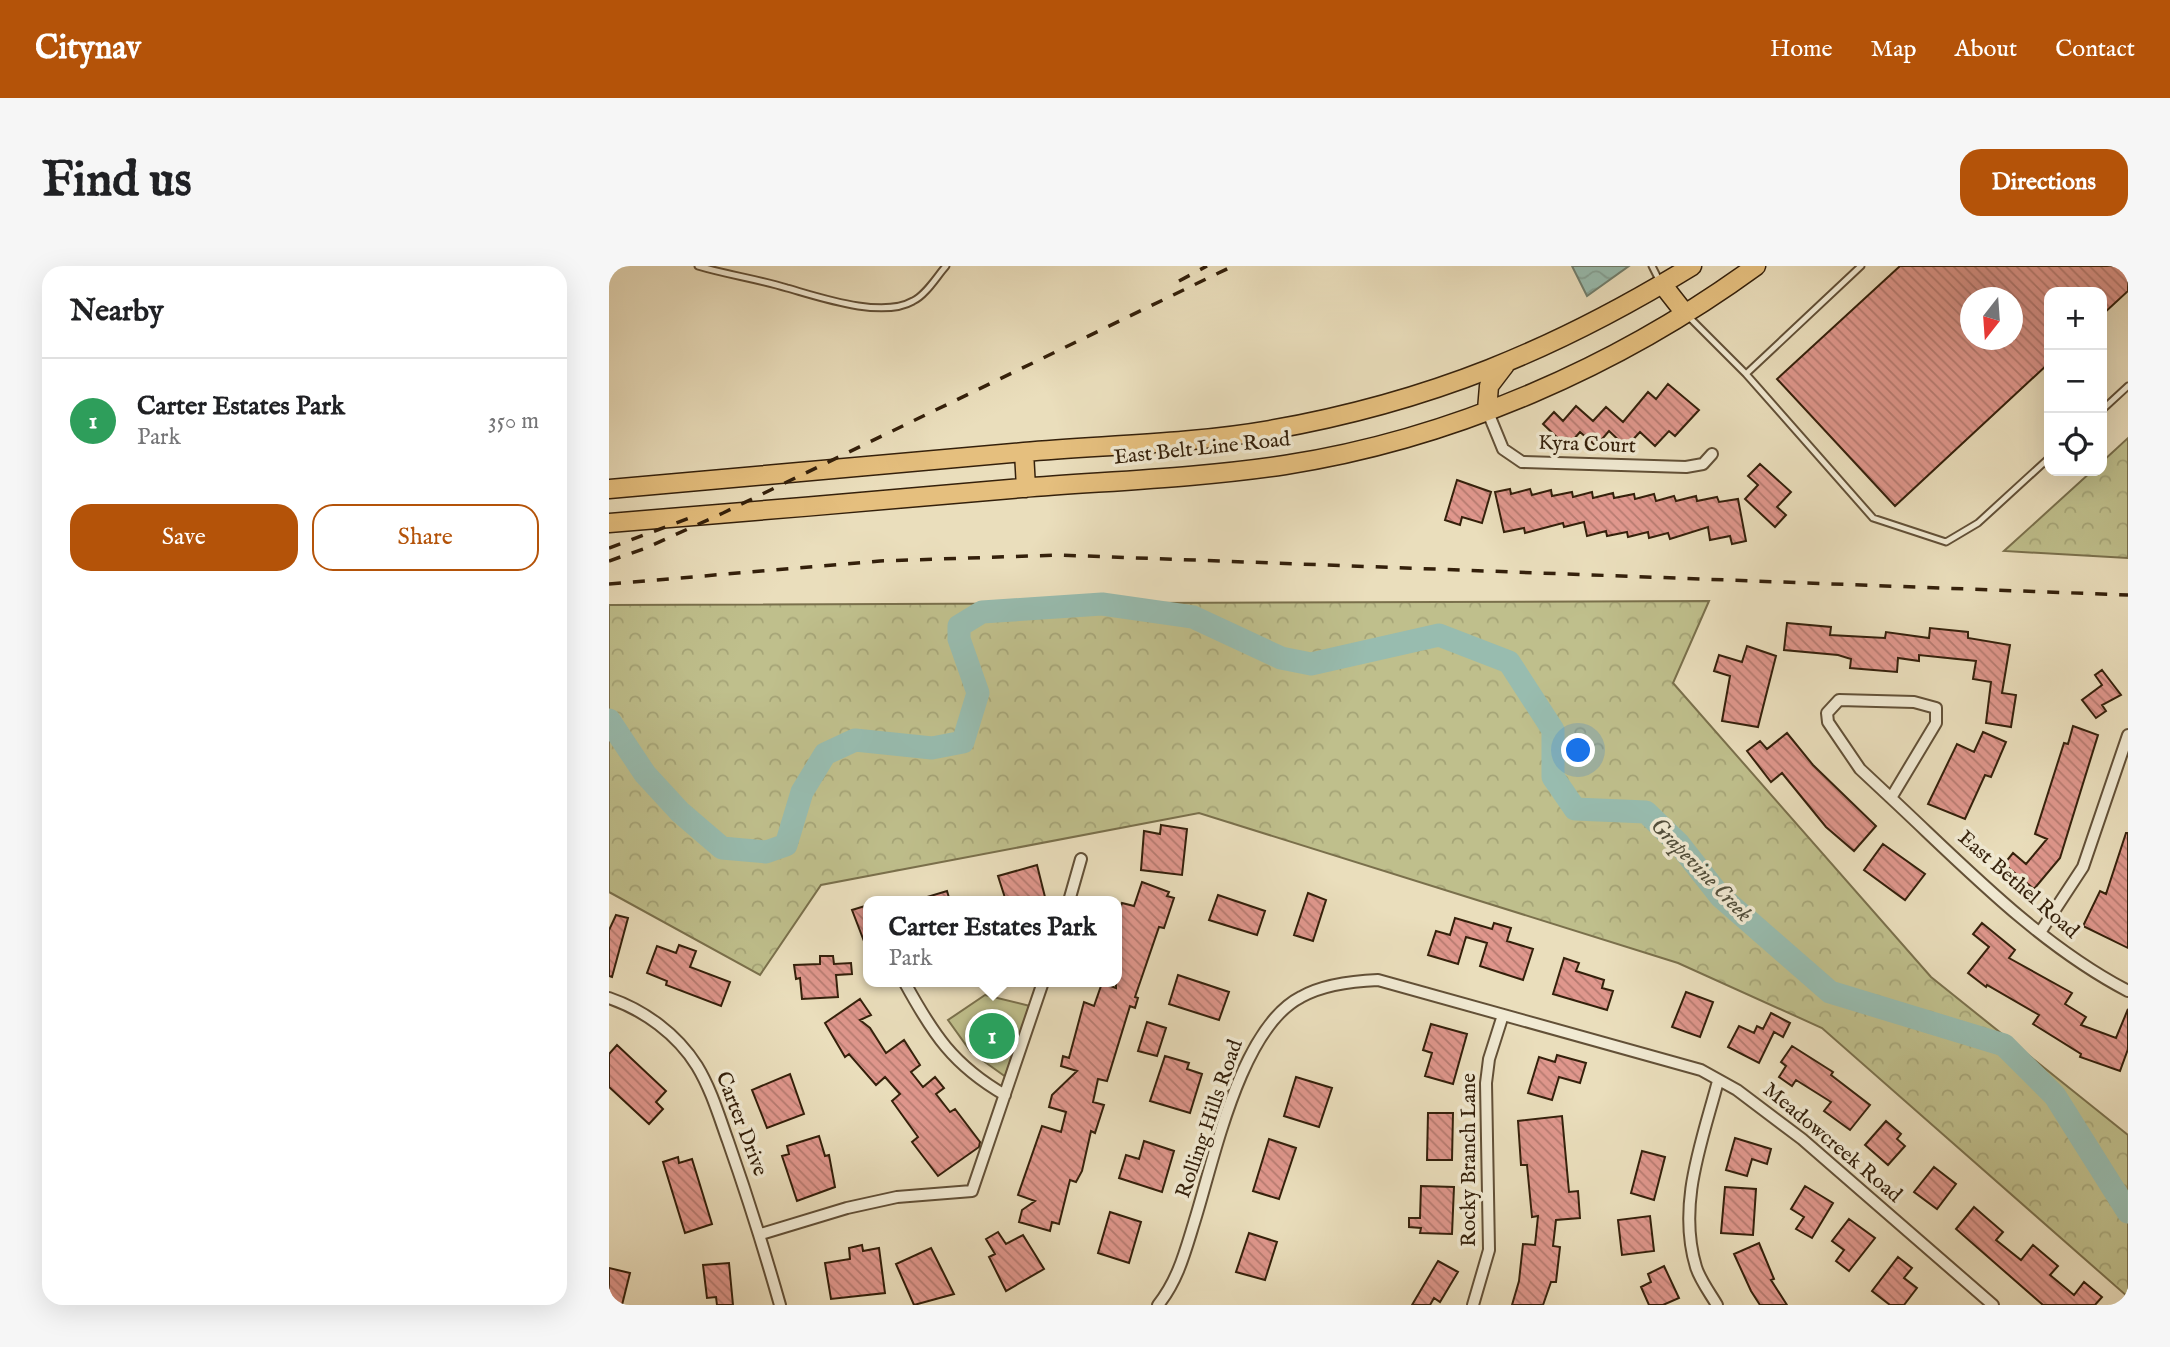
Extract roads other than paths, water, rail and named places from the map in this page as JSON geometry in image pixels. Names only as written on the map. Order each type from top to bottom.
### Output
[{"type":"main road","name":"East Belt Line Road","points":[[609,489],[1267,430],[1351,414],[1439,389],[1505,365],[1609,316],[1692,266]]},
{"type":"main road","name":"East Belt Line Road","points":[[609,523],[1286,465],[1449,425],[1543,389],[1619,351],[1756,266]]},
{"type":"main road","points":[[1662,284],[1684,312]]},
{"type":"main road","points":[[1487,410],[1489,386],[1505,365]]},
{"type":"main road","points":[[1024,452],[1026,488]]},
{"type":"street","name":"Kyra Court","points":[[1487,410],[1503,449],[1522,462],[1686,467],[1703,464],[1712,454]]},
{"type":"street","name":"East Bethel Road","points":[[1891,798],[1936,723],[1936,708],[1914,702],[1839,700],[1826,713],[1828,722],[1860,769],[1891,798],[2002,901],[2082,965],[2128,991]]},
{"type":"street","points":[[2041,931],[2083,867],[2128,734]]},
{"type":"street","points":[[1070,896],[1081,859]]},
{"type":"street","name":"Rolling Hills Road","points":[[1158,1305],[1179,1271],[1241,1076],[1258,1039],[1269,1023],[1300,997],[1353,981],[1378,980],[1503,1015]]},
{"type":"street","points":[[907,987],[929,1028],[949,1054],[982,1082],[1005,1095]]},
{"type":"street","points":[[761,1234],[897,1196],[972,1191],[1040,987]]},
{"type":"street","name":"Carter Drive","points":[[609,998],[652,1020],[673,1037],[697,1065],[711,1095],[761,1234],[780,1305]]},
{"type":"street","name":"Meadowcreek Road","points":[[1503,1015],[1700,1070],[1737,1090],[1802,1139],[1993,1305]]},
{"type":"street","name":"Rocky Branch Lane","points":[[1473,1305],[1489,1250],[1486,1083],[1489,1059],[1503,1015]]},
{"type":"street","points":[[1717,1305],[1697,1270],[1690,1242],[1688,1207],[1718,1080]]},
{"type":"lane","points":[[698,266],[734,277],[785,287],[829,302],[893,307],[914,301],[946,266]]},
{"type":"lane","points":[[1652,266],[1662,284]]},
{"type":"lane","points":[[1746,374],[1861,266]]},
{"type":"lane","points":[[1684,312],[1746,374],[1873,518],[1914,534],[1946,542],[1978,523],[2044,463]]},
{"type":"lane","points":[[2107,405],[2128,386]]},
{"type":"water","points":[[1572,266],[1629,266],[1587,296]]},
{"type":"waterway","name":"Grapevine Creek","points":[[609,720],[645,774],[680,812],[722,848],[766,852],[786,845],[802,792],[825,754],[855,740],[932,748],[963,742],[978,693],[959,639],[959,626],[982,612],[1102,604],[1193,617],[1281,658],[1311,664],[1439,635],[1509,662],[1553,730],[1553,777],[1575,809],[1646,812],[1679,844],[1720,896],[1830,992],[2004,1045],[2055,1096],[2128,1212]]},
{"type":"railway","points":[[1179,281],[1207,266]]},
{"type":"railway","points":[[609,561],[646,548],[723,513],[1233,266]]},
{"type":"railway","points":[[609,548],[695,516]]},
{"type":"railway","points":[[609,584],[880,561],[1059,555],[2128,595]]},
{"type":"place","name":"Carter Estates Park","points":[[992,1036]]}]
